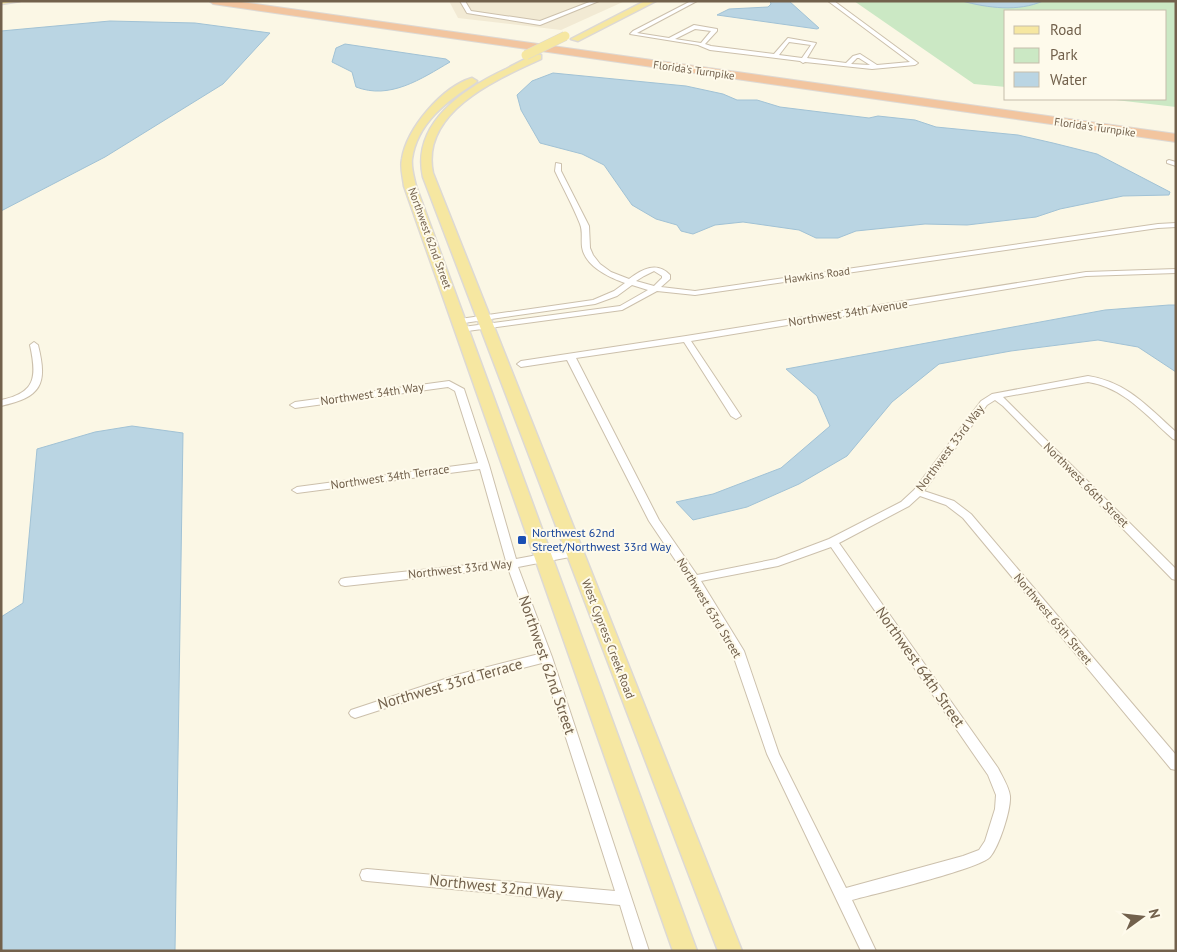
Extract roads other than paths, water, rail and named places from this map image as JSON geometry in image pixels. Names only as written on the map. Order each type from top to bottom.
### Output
[{"type":"highway","name":"Florida's Turnpike","points":[[213,1],[1176,138]]},
{"type":"highway","name":"Florida's Turnpike","points":[[265,1],[1176,128]]},
{"type":"main road","points":[[1,2],[16,1]]},
{"type":"main road","name":"Northwest 62nd Street","points":[[462,326],[410,186],[407,160],[413,137],[427,116],[449,95],[476,78],[637,1]]},
{"type":"main road","name":"Northwest 62nd Street","points":[[485,322],[430,183],[426,158],[431,138],[440,121],[463,99],[498,76],[652,1]]},
{"type":"main road","name":"West Cypress Creek Road","points":[[485,322],[730,951]]},
{"type":"main road","points":[[462,326],[685,951]]},
{"type":"street","points":[[462,1],[469,12],[540,23],[597,1]]},
{"type":"street","points":[[695,1],[633,34],[774,57],[847,66],[876,67],[915,63],[830,1]]},
{"type":"street","points":[[669,40],[694,26],[715,30],[702,45]]},
{"type":"street","points":[[774,57],[788,40],[814,44],[803,61]]},
{"type":"street","points":[[847,66],[855,57],[860,56],[876,67]]},
{"type":"street","name":"Hawkins Road","points":[[558,164],[558,171],[586,229],[585,246],[589,256],[596,264],[631,283],[674,293],[695,293],[1158,226],[1176,225]]},
{"type":"street","points":[[462,326],[595,302],[615,294],[646,270],[658,270],[666,275],[666,279],[655,289],[622,308],[485,322]]},
{"type":"street","name":"Northwest 34th Avenue","points":[[521,364],[1086,274],[1176,271]]},
{"type":"street","points":[[686,339],[736,416]]},
{"type":"street","points":[[1,402],[22,398],[30,393],[37,384],[40,374],[39,361],[34,346]]},
{"type":"street","name":"Northwest 63rd Street","points":[[570,356],[654,521],[694,580],[738,651],[772,754],[869,951]]},
{"type":"street","name":"Northwest 33rd Way","points":[[694,580],[778,562],[833,542],[905,504],[918,492],[984,402],[995,396],[1088,380],[1101,380],[1117,386],[1176,437]]},
{"type":"street","name":"Northwest 34th Way","points":[[294,405],[449,384]]},
{"type":"street","name":"Northwest 62nd Street","points":[[449,384],[459,388],[484,465],[512,564],[546,657],[642,951]]},
{"type":"street","name":"Northwest 66th Street","points":[[995,396],[1006,404],[1174,572]]},
{"type":"street","name":"Northwest 34th Terrace","points":[[297,490],[484,465]]},
{"type":"street","name":"Northwest 65th Street","points":[[918,492],[950,503],[967,516],[1176,765]]},
{"type":"street","name":"Northwest 64th Street","points":[[833,542],[992,772],[1003,795],[1002,809],[991,843],[984,854],[965,862],[842,896]]},
{"type":"street","name":"Northwest 33rd Way","points":[[346,582],[512,564],[574,552]]},
{"type":"street","name":"Northwest 33rd Terrace","points":[[354,713],[460,679],[546,657]]},
{"type":"street","name":"Northwest 32nd Way","points":[[367,874],[626,899]]},
{"type":"water","points":[[770,1],[789,1],[819,28],[717,15],[729,9],[768,7],[771,4]]},
{"type":"water","points":[[962,1],[1043,1],[1023,7],[1003,8],[982,6]]},
{"type":"water","points":[[110,21],[195,23],[270,33],[223,84],[105,157],[1,211],[1,31]]},
{"type":"water","points":[[345,44],[446,59],[450,62],[405,86],[381,91],[369,90],[356,87],[352,72],[332,62],[336,48]]},
{"type":"water","points":[[553,73],[686,86],[723,94],[737,100],[757,100],[780,107],[869,118],[878,116],[915,120],[936,127],[1018,135],[1097,154],[1170,192],[1169,195],[1123,196],[1060,209],[1036,217],[967,225],[925,224],[856,231],[838,238],[816,238],[799,230],[743,222],[715,225],[693,234],[681,231],[677,225],[656,219],[632,205],[604,165],[582,154],[540,143],[521,110],[517,95],[532,81]]},
{"type":"water","points":[[1176,305],[1176,372],[1138,347],[1098,340],[1011,351],[939,364],[892,402],[847,456],[799,484],[747,507],[693,520],[676,502],[713,494],[781,468],[830,426],[817,396],[786,369],[1105,310]]},
{"type":"water","points":[[132,426],[183,433],[175,951],[1,951],[1,617],[23,603],[37,449],[95,432]]},
{"type":"place","name":"Northwest 62nd Street/Northwest 33rd Way","points":[[522,540]]}]
